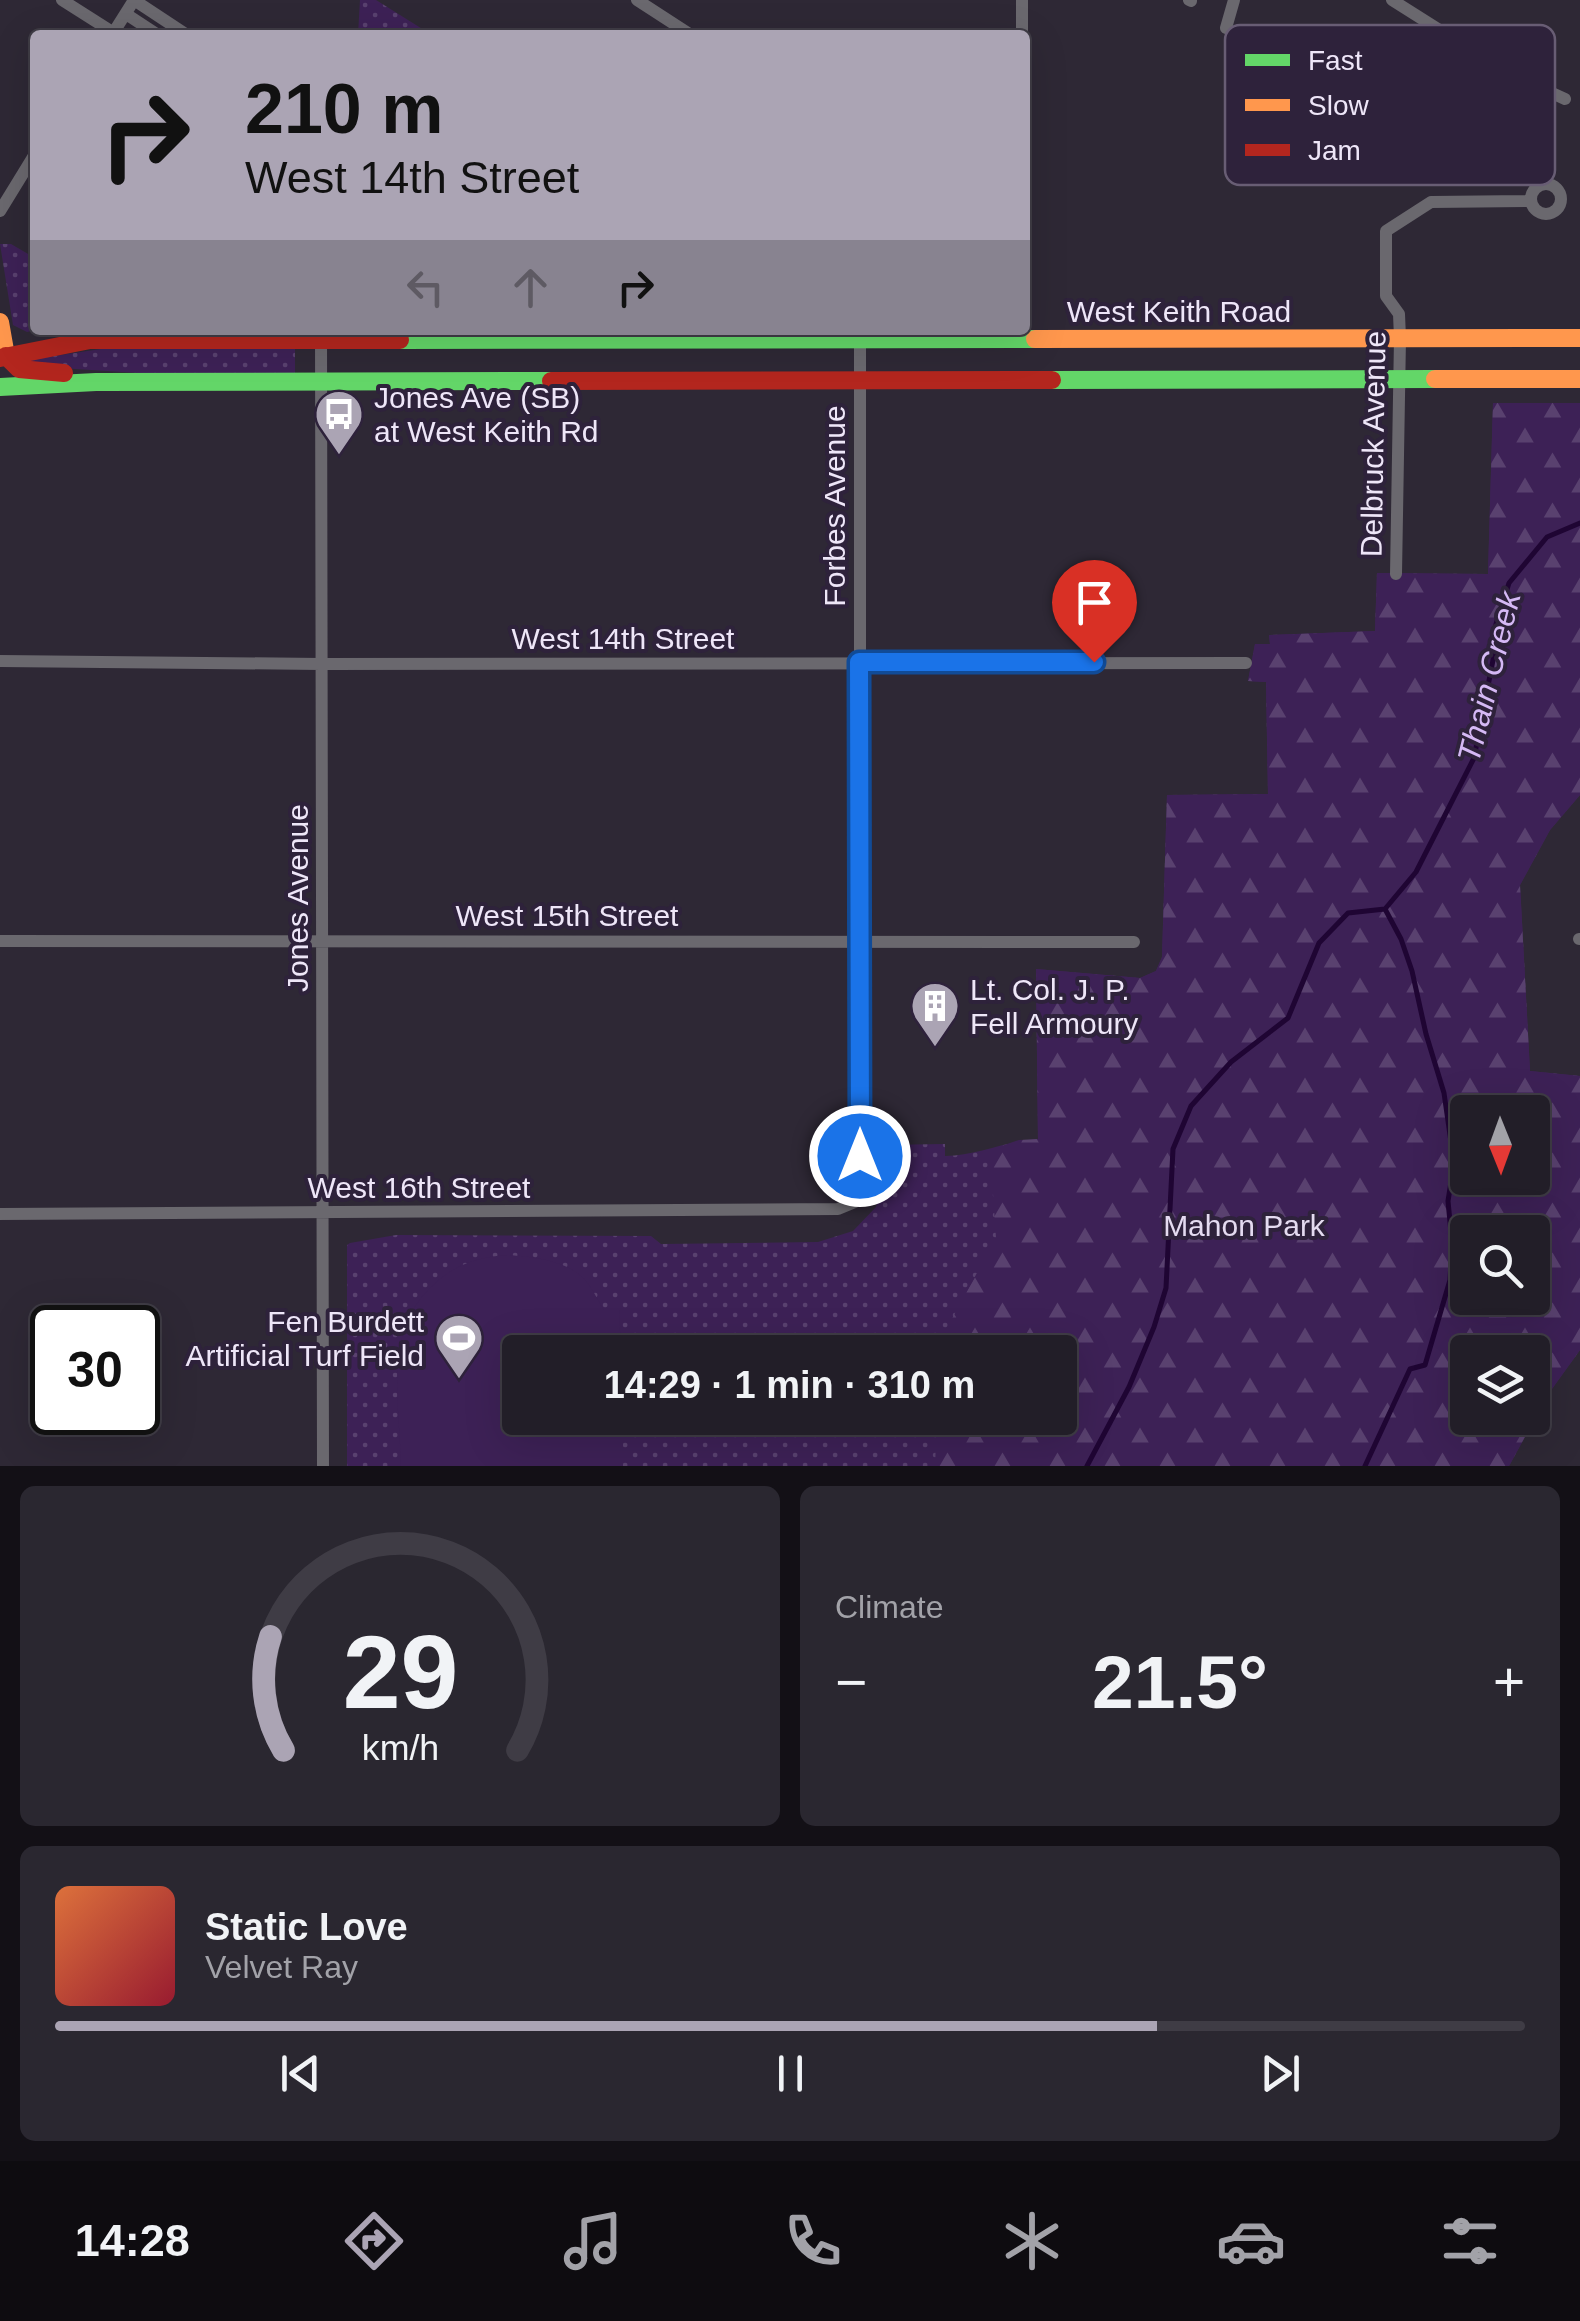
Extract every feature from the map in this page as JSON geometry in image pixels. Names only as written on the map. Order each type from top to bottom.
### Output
[{"type":"main road","points":[[0,322],[2,361],[19,369],[79,375],[96,382]]},
{"type":"main road","name":"West Keith Road","points":[[2,361],[90,340],[283,335]]},
{"type":"main road","name":"West Keith Road","points":[[995,335],[1580,338]]},
{"type":"main road","points":[[0,387],[96,382],[1580,379]]},
{"type":"street","points":[[62,0],[107,30]]},
{"type":"street","points":[[116,30],[134,0],[179,30]]},
{"type":"street","points":[[636,0],[683,30]]},
{"type":"street","points":[[1022,0],[1022,30]]},
{"type":"street","points":[[1227,25],[1234,0]]},
{"type":"street","points":[[1392,0],[1432,25]]},
{"type":"street","points":[[126,14],[150,30]]},
{"type":"street","points":[[1555,94],[1565,99]]},
{"type":"street","points":[[0,212],[30,162]]},
{"type":"street","name":"Delbruck Avenue","points":[[1396,574],[1400,338],[1399,314],[1386,296],[1386,232],[1431,202],[1531,201]]},
{"type":"street","name":"Jones Avenue","points":[[322,335],[322,1466]]},
{"type":"street","name":"Forbes Avenue","points":[[838,1209],[855,1202],[860,1187],[860,335]]},
{"type":"street","name":"West 14th Street","points":[[0,660],[321,664],[1246,663]]},
{"type":"street","name":"West 15th Street","points":[[0,941],[1134,942]]},
{"type":"street","name":"West 16th Street","points":[[0,1214],[838,1209]]},
{"type":"green space","points":[[360,0],[376,0],[424,30],[358,30]]},
{"type":"green space","points":[[0,244],[11,244],[30,255],[30,331],[13,325]]},
{"type":"green space","points":[[295,348],[295,373],[139,373],[28,366],[27,360],[101,349]]},
{"type":"green space","name":"Mahon Park","points":[[1493,403],[1580,403],[1580,795],[1550,830],[1520,885],[1530,1071],[1580,1076],[1580,1350],[1550,1392],[1550,1335],[1450,1335],[1450,1435],[1526,1435],[1509,1466],[347,1466],[350,1243],[396,1235],[651,1236],[661,1244],[818,1242],[853,1231],[876,1207],[881,1191],[881,1145],[945,1144],[945,1156],[1038,1139],[1036,969],[1140,978],[1156,971],[1162,957],[1167,795],[1268,794],[1266,682],[1248,681],[1255,644],[1270,644],[1269,635],[1375,631],[1377,573],[1488,574]]},
{"type":"green space","name":"Mahon Park","points":[[1493,403],[1580,403],[1580,795],[1550,830],[1520,885],[1530,1071],[1580,1076],[1580,1350],[1550,1392],[1550,1335],[1450,1335],[1450,1435],[1526,1435],[1509,1466],[935,1466],[936,1435],[1077,1435],[1077,1335],[943,1335],[996,1238],[990,1150],[1019,1140],[1038,1139],[1036,969],[1140,978],[1156,971],[1162,957],[1167,795],[1268,794],[1266,682],[1248,681],[1255,644],[1270,644],[1269,635],[1375,631],[1377,573],[1488,574]]},
{"type":"green space","name":"Fen Burdett Artificial Turf Field","points":[[527,1257],[570,1268],[586,1281],[604,1310],[619,1310],[620,1335],[502,1335],[502,1435],[623,1435],[623,1466],[401,1466],[397,1395],[400,1349],[406,1327],[415,1306],[438,1280],[456,1268],[485,1258]]},
{"type":"waterway","name":"Thain Creek","points":[[1385,909],[1416,872],[1474,758],[1494,655],[1496,624],[1509,583],[1547,537],[1580,523]]},
{"type":"waterway","points":[[1087,1466],[1129,1387],[1166,1288],[1173,1149],[1191,1106],[1231,1062],[1288,1018],[1319,943],[1348,913],[1385,909]]},
{"type":"waterway","name":"Thain Creek","points":[[1365,1466],[1410,1369],[1425,1365],[1450,1280],[1452,1243],[1448,1201],[1454,1163],[1444,1093],[1412,971],[1385,909]]},
{"type":"traffic: fast","points":[[400,340],[1035,339]]},
{"type":"traffic: fast","points":[[1052,380],[1435,379]]},
{"type":"traffic: fast","points":[[0,387],[96,382],[551,381]]},
{"type":"traffic: slow","points":[[0,322],[6,356]]},
{"type":"traffic: slow","points":[[1035,339],[1580,338]]},
{"type":"traffic: slow","points":[[1435,379],[1580,379]]},
{"type":"traffic: jam","points":[[0,358],[90,340],[400,340]]},
{"type":"traffic: jam","points":[[6,356],[19,369],[64,373]]},
{"type":"traffic: jam","points":[[551,381],[1052,380]]},
{"type":"place","name":"Jones Ave (SB) at West Keith Rd","points":[[339,456]]},
{"type":"place","name":"Lt. Col. J. P. Fell Armoury","points":[[935,1048]]},
{"type":"place","name":"Fen Burdett Artificial Turf Field","points":[[459,1380]]},
{"type":"route","points":[[860,1156],[859,662],[1094,662]]}]
